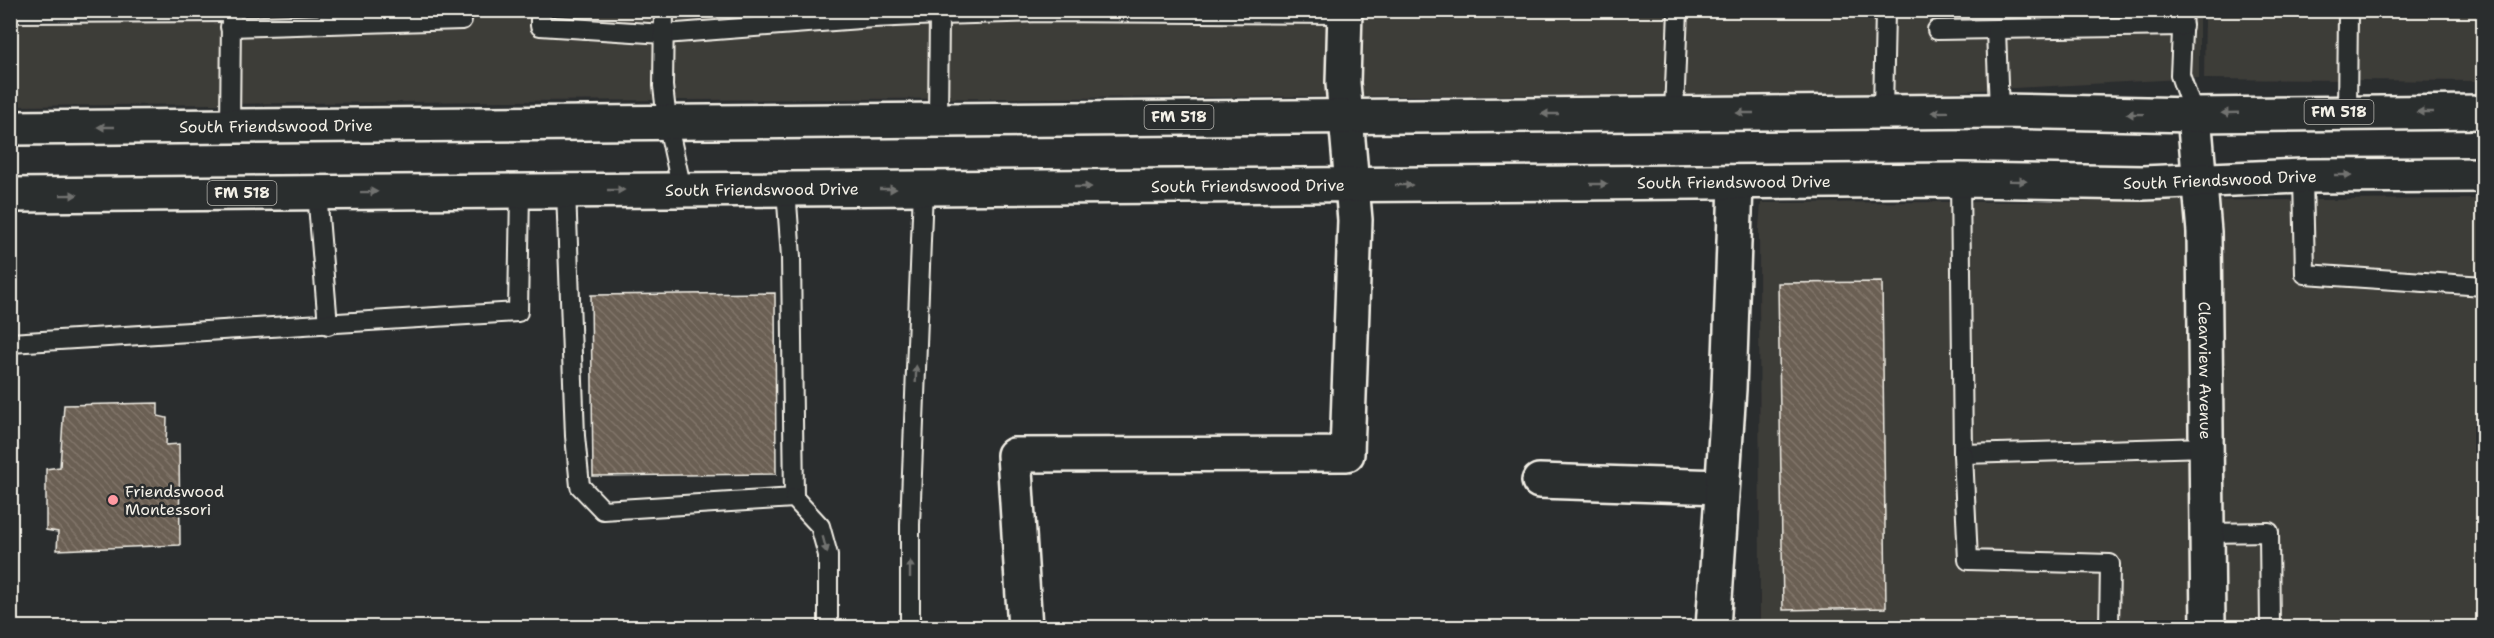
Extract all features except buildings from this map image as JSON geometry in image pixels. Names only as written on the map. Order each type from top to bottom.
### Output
[{"type":"main road","points":[[1025,627],[1014,455],[1347,454],[1355,220],[1343,83],[1346,12]]},
{"type":"main road","name":"South Friendswood Drive","points":[[10,128],[1674,113],[1999,111],[2194,115],[2484,112]]},
{"type":"main road","name":"Clearview Avenue","points":[[2194,115],[2204,232],[2208,627]]},
{"type":"main road","name":"South Friendswood Drive","points":[[10,195],[1959,180],[2143,183],[2303,176],[2484,175]]},
{"type":"main road","points":[[1713,627],[1729,390],[1736,183]]},
{"type":"main road","points":[[1539,481],[1722,487]]},
{"type":"lane","points":[[540,10],[540,26],[664,34],[798,17],[873,14],[1346,12]]},
{"type":"lane","points":[[664,10],[663,86],[667,121],[682,190]]},
{"type":"lane","points":[[1674,113],[1678,10]]},
{"type":"lane","points":[[1884,112],[1885,10]]},
{"type":"lane","points":[[2347,112],[2348,10]]},
{"type":"lane","points":[[10,13],[462,20]]},
{"type":"lane","points":[[938,120],[939,15]]},
{"type":"lane","points":[[230,126],[231,17]]},
{"type":"lane","points":[[1937,30],[1996,30],[2183,18],[2180,75],[2194,115]]},
{"type":"lane","points":[[1996,30],[1999,111]]},
{"type":"lane","points":[[2303,176],[2305,274],[2484,286]]},
{"type":"lane","points":[[1959,180],[1963,454],[1968,560],[2110,564],[2109,627]]},
{"type":"lane","points":[[786,189],[791,257],[794,498],[820,526],[828,555],[828,627]]},
{"type":"lane","points":[[910,627],[910,525],[923,189]]},
{"type":"lane","points":[[566,190],[575,436],[580,486],[603,510],[794,498]]},
{"type":"lane","points":[[10,344],[518,312],[520,191]]},
{"type":"lane","points":[[317,192],[328,325]]},
{"type":"lane","points":[[1963,454],[2207,447]]},
{"type":"lane","points":[[2207,533],[2269,532],[2270,627]]},
{"type":"shaded area","points":[[2199,10],[2199,78],[1924,93],[11,106],[10,11]]},
{"type":"shaded area","points":[[2205,11],[2483,11],[2483,81],[2204,79]]},
{"type":"shaded area","points":[[2483,199],[2483,627],[1760,628],[1759,228],[1761,203]]},
{"type":"place","name":"Friendswood Montessori","points":[[113,500]]}]
